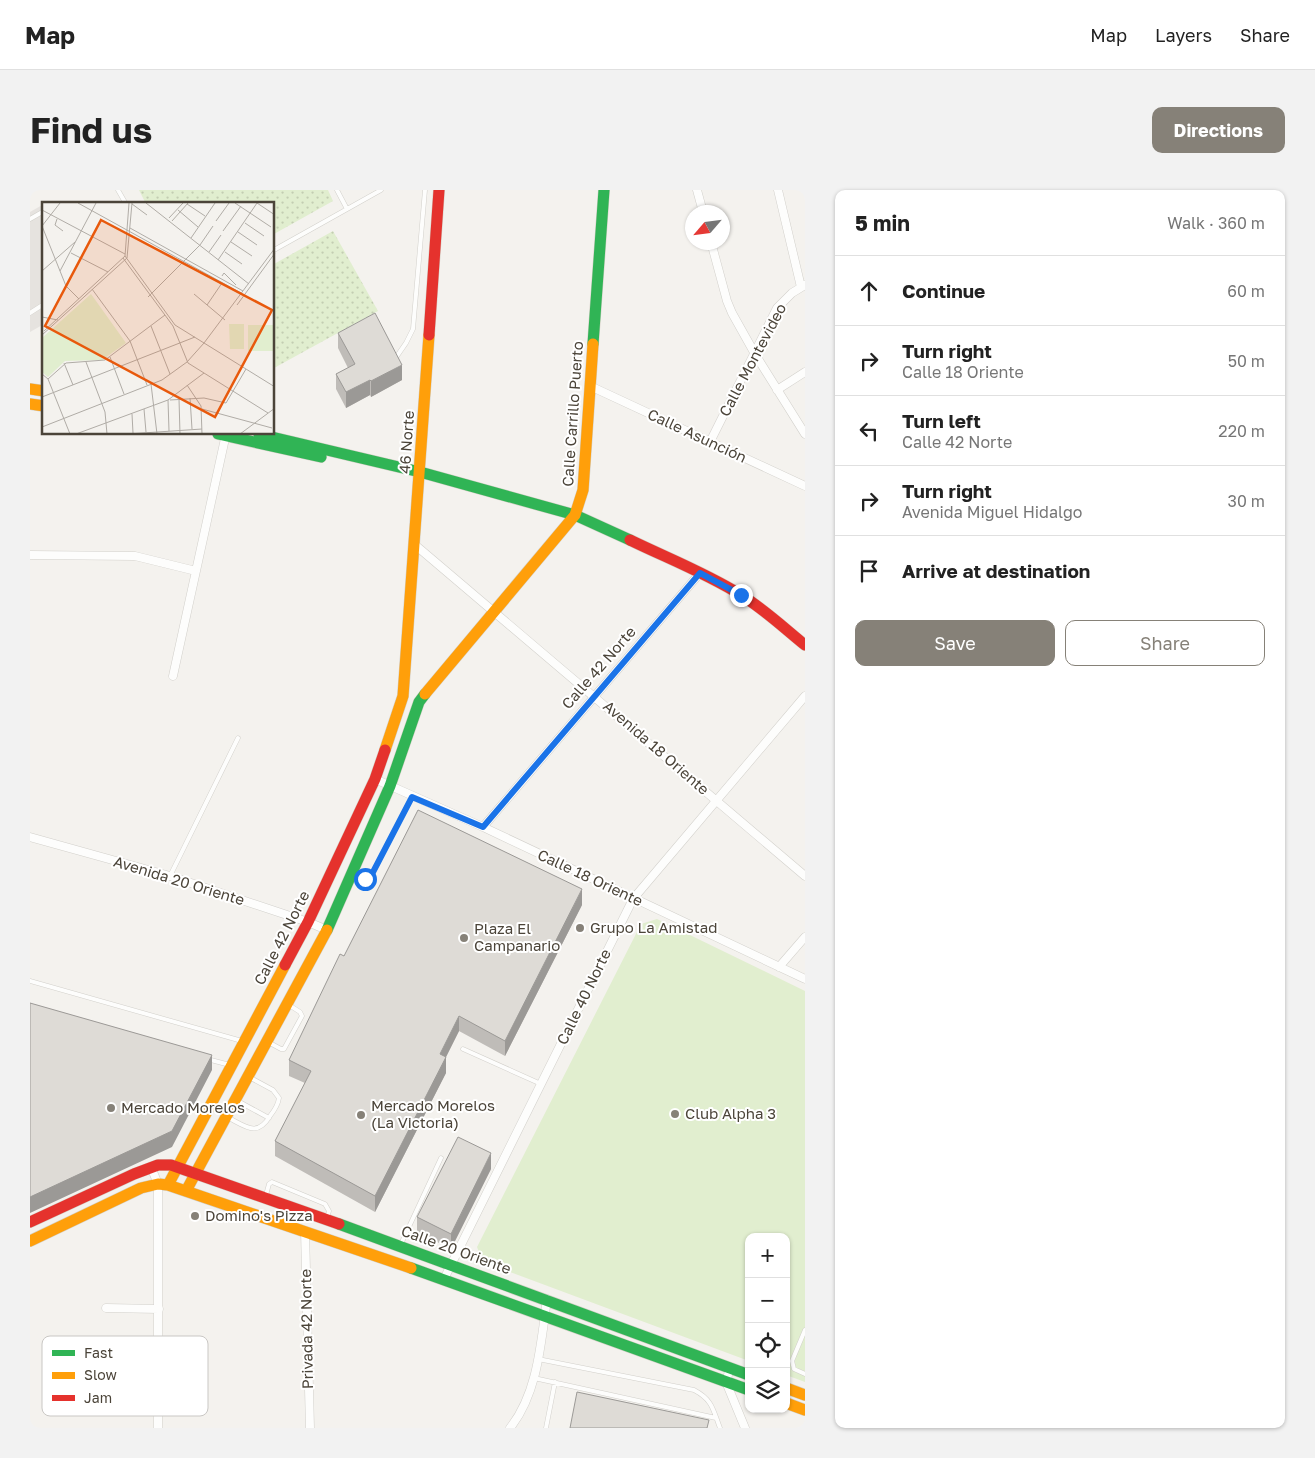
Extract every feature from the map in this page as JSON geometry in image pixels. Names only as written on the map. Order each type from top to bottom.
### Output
[{"type":"main road","name":"46 Norte","points":[[403,696],[439,190]]},
{"type":"main road","name":"Calle Carrillo Puerto","points":[[419,702],[575,515],[580,503],[583,490],[604,190]]},
{"type":"main road","points":[[229,435],[420,476]]},
{"type":"main road","points":[[263,435],[575,515],[700,573],[752,602],[805,645]]},
{"type":"main road","points":[[186,1191],[194,1173],[327,930],[352,875],[390,786],[419,702],[403,696]]},
{"type":"main road","name":"Calle 42 Norte","points":[[163,1184],[177,1167],[308,922],[374,779],[403,696]]},
{"type":"main road","name":"Calle 20 Oriente","points":[[151,1167],[164,1164],[177,1167],[265,1197],[745,1374]]},
{"type":"main road","points":[[30,1222],[151,1167]]},
{"type":"main road","points":[[30,1241],[141,1188],[163,1184]]},
{"type":"main road","name":"Calle 20 Oriente","points":[[163,1184],[305,1231],[544,1315],[745,1389]]},
{"type":"main road","points":[[790,1389],[805,1395]]},
{"type":"main road","points":[[790,1404],[805,1410]]},
{"type":"street","points":[[697,190],[701,205]]},
{"type":"street","points":[[778,190],[803,286]]},
{"type":"street","points":[[713,250],[727,301],[754,354],[805,434]]},
{"type":"street","name":"Calle Montevideo","points":[[710,442],[777,308],[787,297],[803,286]]},
{"type":"street","points":[[777,390],[805,372]]},
{"type":"street","name":"Calle Asunción","points":[[590,386],[805,486]]},
{"type":"street","points":[[173,676],[224,435]]},
{"type":"street","name":"Avenida 18 Oriente","points":[[414,544],[805,876]]},
{"type":"street","points":[[30,555],[135,556],[196,571]]},
{"type":"street","name":"Calle 42 Norte","points":[[483,827],[700,573]]},
{"type":"street","name":"Calle 40 Norte","points":[[444,1280],[633,898],[805,696]]},
{"type":"street","name":"Calle 18 Oriente","points":[[374,779],[483,827],[805,979]]},
{"type":"street","name":"Avenida 20 Oriente","points":[[30,837],[170,876],[327,930]]},
{"type":"street","points":[[779,967],[805,937]]},
{"type":"street","points":[[151,1167],[163,1184],[159,1336]]},
{"type":"street","name":"Privada 42 Norte","points":[[305,1231],[310,1428]]},
{"type":"street","points":[[510,1428],[522,1411],[534,1378],[547,1300]]},
{"type":"street","points":[[106,1308],[159,1309]]},
{"type":"street","points":[[730,1368],[726,1382],[745,1428]]},
{"type":"lane","points":[[118,190],[125,202]]},
{"type":"lane","points":[[336,190],[347,209]]},
{"type":"lane","points":[[275,249],[381,190]]},
{"type":"lane","points":[[397,356],[413,329],[425,190]]},
{"type":"lane","points":[[30,219],[42,212]]},
{"type":"lane","points":[[30,313],[42,305]]},
{"type":"lane","points":[[170,876],[238,738]]},
{"type":"lane","points":[[352,875],[365,879],[372,874],[412,797]]},
{"type":"lane","points":[[30,981],[244,1042]]},
{"type":"lane","points":[[266,1041],[284,1049],[302,1016],[300,1012],[286,1004]]},
{"type":"lane","points":[[463,1049],[541,1084]]},
{"type":"lane","points":[[202,1058],[231,1066]]},
{"type":"lane","points":[[225,1116],[253,1129],[258,1129],[269,1118],[278,1103],[279,1098],[274,1090],[247,1076]]},
{"type":"lane","points":[[234,1099],[269,1118]]},
{"type":"lane","points":[[400,1246],[441,1158]]},
{"type":"lane","points":[[265,1197],[269,1184],[272,1182],[325,1204],[329,1211],[327,1219]]},
{"type":"lane","points":[[805,1330],[792,1361],[794,1369],[805,1374]]},
{"type":"lane","points":[[538,1359],[694,1390],[704,1395],[710,1401],[720,1428]]},
{"type":"lane","points":[[534,1378],[716,1418]]},
{"type":"lane","points":[[546,1428],[555,1382]]},
{"type":"green space","points":[[139,190],[328,190],[333,201],[275,233],[275,202],[145,202]]},
{"type":"green space","points":[[333,231],[378,311],[275,367],[275,263]]},
{"type":"green space","name":"Club Alpha 3","points":[[657,919],[805,991],[805,1382],[790,1376],[790,1233],[745,1233],[745,1360],[483,1262],[477,1247],[641,924]]},
{"type":"shaded area","points":[[42,205],[42,325],[30,332],[30,212]]},
{"type":"building","points":[[375,313],[402,365],[346,392],[336,374],[355,364],[338,333]]},
{"type":"building","points":[[418,810],[582,889],[505,1041],[459,1016],[440,1054],[446,1057],[375,1196],[275,1141],[311,1071],[289,1060],[340,954],[344,956]]},
{"type":"building","name":"Mercado Morelos","points":[[30,1003],[212,1055],[172,1131],[30,1197]]},
{"type":"building","points":[[458,1137],[491,1153],[451,1234],[417,1217]]},
{"type":"building","points":[[577,1392],[709,1420],[707,1428],[570,1428]]},
{"type":"traffic: fast","points":[[593,344],[604,190]]},
{"type":"traffic: fast","points":[[222,435],[321,457]]},
{"type":"traffic: fast","points":[[263,435],[420,472],[575,515],[630,540]]},
{"type":"traffic: fast","points":[[327,930],[390,786],[419,702],[425,694]]},
{"type":"traffic: fast","points":[[339,1224],[745,1374]]},
{"type":"traffic: fast","points":[[411,1268],[745,1389]]},
{"type":"traffic: slow","points":[[385,750],[403,696],[429,335]]},
{"type":"traffic: slow","points":[[425,694],[575,515],[583,490],[593,344]]},
{"type":"traffic: slow","points":[[30,389],[42,391]]},
{"type":"traffic: slow","points":[[30,404],[42,406]]},
{"type":"traffic: slow","points":[[186,1191],[327,930]]},
{"type":"traffic: slow","points":[[168,1185],[285,965]]},
{"type":"traffic: slow","points":[[30,1241],[141,1188],[158,1184],[168,1185],[411,1268]]},
{"type":"traffic: slow","points":[[790,1389],[805,1395]]},
{"type":"traffic: slow","points":[[790,1404],[805,1410]]},
{"type":"traffic: jam","points":[[429,335],[439,190]]},
{"type":"traffic: jam","points":[[630,540],[728,587],[766,612],[805,645]]},
{"type":"traffic: jam","points":[[285,965],[308,922],[375,779],[385,750]]},
{"type":"traffic: jam","points":[[30,1222],[134,1174],[158,1165],[171,1165],[339,1224]]},
{"type":"place","name":"Grupo La Amistad","points":[[580,928]]},
{"type":"place","name":"Plaza El Campanario","points":[[464,938]]},
{"type":"place","name":"Mercado Morelos","points":[[111,1108]]},
{"type":"place","name":"Club Alpha 3","points":[[675,1114]]},
{"type":"place","name":"Mercado Morelos (La Victoria)","points":[[361,1115]]},
{"type":"place","name":"Domino's Pizza","points":[[195,1216]]},
{"type":"route","points":[[365,879],[372,874],[412,797],[483,827],[700,573],[741,595]]}]
